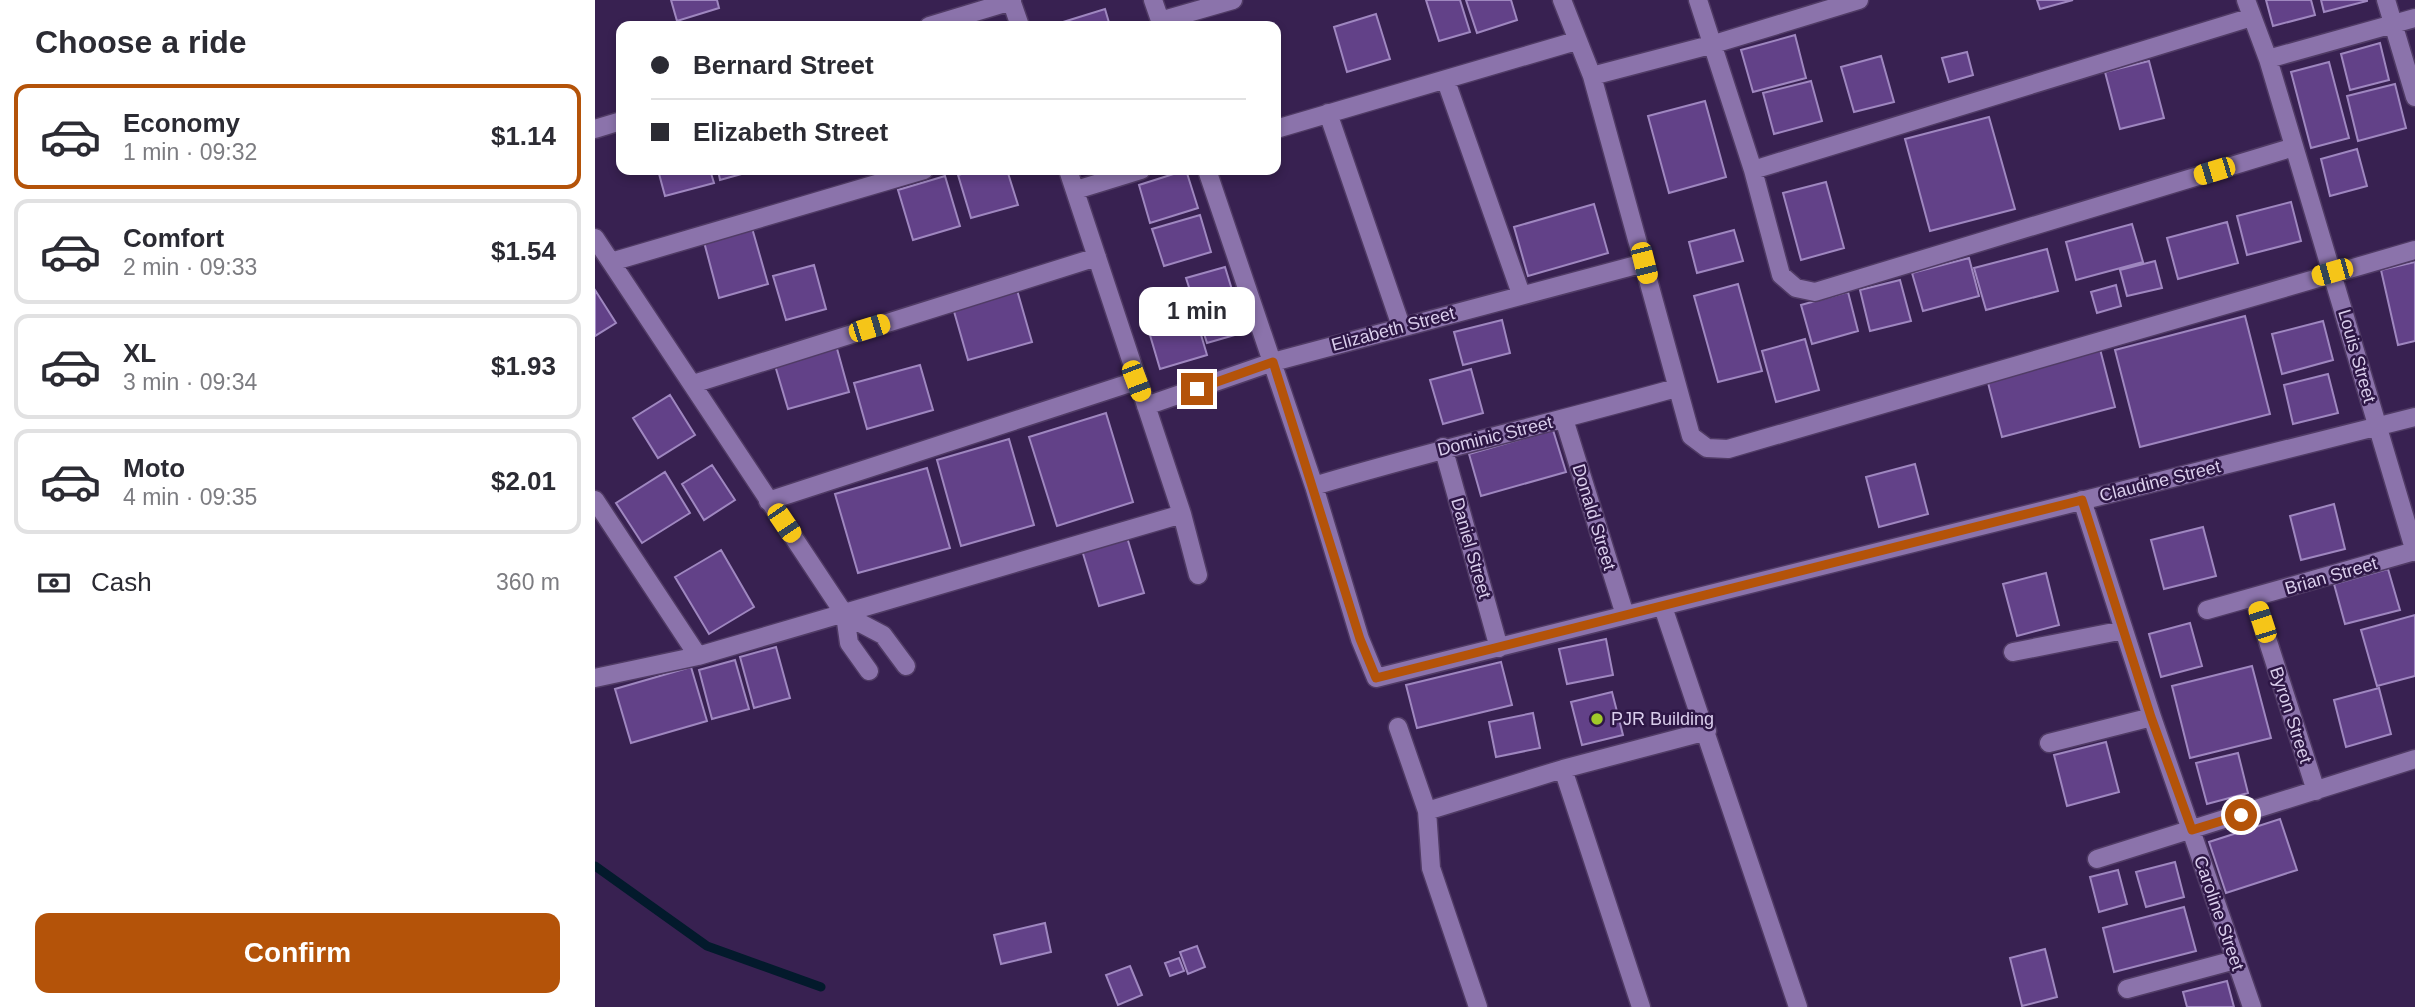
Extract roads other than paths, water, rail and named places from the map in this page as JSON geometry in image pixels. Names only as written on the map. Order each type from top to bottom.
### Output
[{"type":"street","points":[[945,21],[1011,0],[1018,21]]},
{"type":"street","points":[[1153,0],[1160,21]]},
{"type":"street","points":[[1170,21],[1233,0]]},
{"type":"street","points":[[1562,0],[1592,76],[1691,436],[1707,448],[1728,449],[2415,250]]},
{"type":"street","points":[[1699,0],[1753,170],[1781,275],[1796,288],[1815,292],[2294,147]]},
{"type":"street","points":[[1592,76],[1714,44],[1859,0]]},
{"type":"street","points":[[2386,0],[2415,97]]},
{"type":"street","points":[[1753,170],[2249,9]]},
{"type":"street","name":"Louis Street","points":[[2249,9],[2268,59],[2415,552]]},
{"type":"street","points":[[2268,59],[2415,18]]},
{"type":"street","points":[[1281,127],[1576,41]]},
{"type":"street","points":[[1446,81],[1521,295]]},
{"type":"street","points":[[1328,113],[1401,326]]},
{"type":"street","points":[[595,129],[616,123]]},
{"type":"street","points":[[611,262],[907,175]]},
{"type":"street","points":[[1071,175],[1136,381],[1182,514],[1198,575]]},
{"type":"street","points":[[1076,190],[1126,175]]},
{"type":"street","points":[[1209,175],[1314,486]]},
{"type":"street","points":[[595,238],[845,615],[849,643],[869,671]]},
{"type":"street","points":[[692,384],[1097,257]]},
{"type":"street","name":"Elizabeth Street","points":[[1146,406],[1273,362],[1644,263]]},
{"type":"street","points":[[768,501],[1136,381]]},
{"type":"street","name":"Dominic Street","points":[[1314,486],[1443,447],[1564,419],[1676,388]]},
{"type":"street","name":"Claudine Street","points":[[1314,486],[1360,639],[1376,678],[2415,417]]},
{"type":"street","name":"Donald Street","points":[[1564,419],[1625,615]]},
{"type":"street","name":"Daniel Street","points":[[1443,447],[1499,648]]},
{"type":"street","points":[[595,500],[698,656]]},
{"type":"street","name":"Caroline Street","points":[[2082,500],[2151,717],[2252,1007]]},
{"type":"street","points":[[595,678],[698,656],[845,615],[1182,514]]},
{"type":"street","name":"Brian Street","points":[[2207,610],[2415,552]]},
{"type":"street","name":"Byron Street","points":[[2254,598],[2316,791]]},
{"type":"street","points":[[1663,607],[1798,1007]]},
{"type":"street","points":[[845,615],[883,635],[905,666]]},
{"type":"street","points":[[2013,652],[2124,630]]},
{"type":"street","points":[[2049,743],[2151,717]]},
{"type":"street","points":[[1398,727],[1427,811],[1430,868],[1478,1007]]},
{"type":"street","points":[[1427,811],[1563,769],[1707,731]]},
{"type":"street","points":[[2097,859],[2415,760]]},
{"type":"street","points":[[1563,769],[1641,1007]]},
{"type":"street","points":[[2127,989],[2235,960]]},
{"type":"waterway","points":[[595,866],[707,946],[821,987]]},
{"type":"place","name":"PJR Building","points":[[1597,719]]}]
